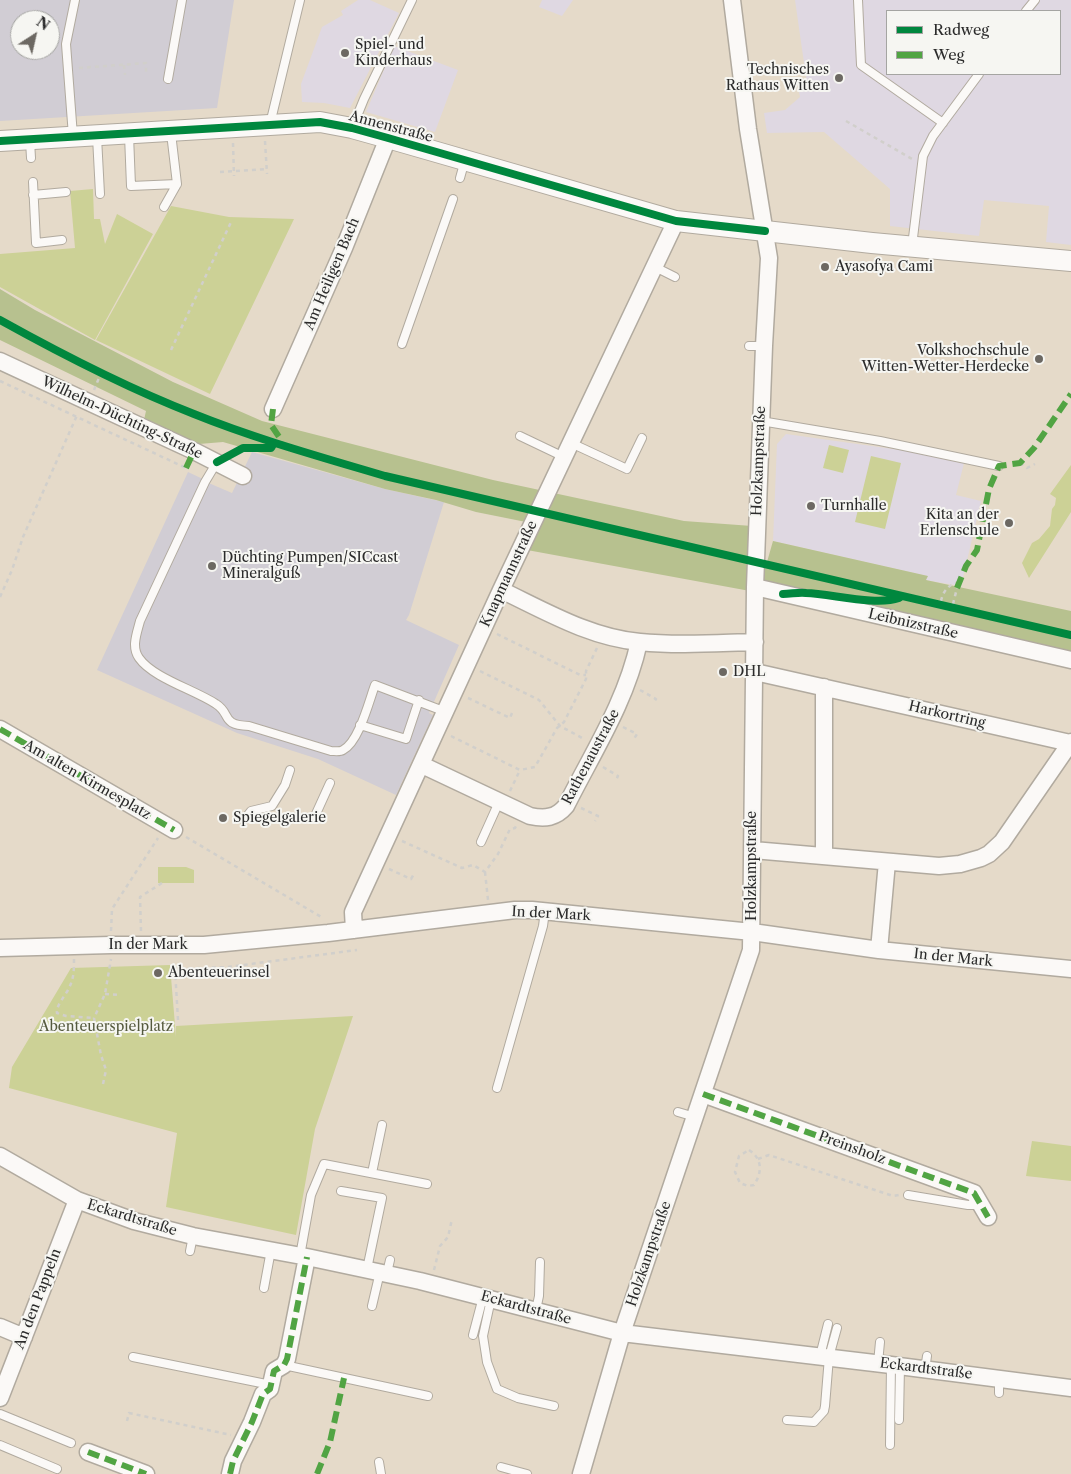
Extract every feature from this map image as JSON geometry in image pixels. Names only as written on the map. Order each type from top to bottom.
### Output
[{"type":"street","name":"Holzkampstraße","points":[[581,1474],[622,1333],[751,950],[755,587],[761,421],[756,346],[769,258],[748,130],[732,0]]},
{"type":"street","name":"Annenstraße","points":[[0,141],[31,149],[73,136],[320,122],[388,138],[462,169],[676,221],[872,243],[1071,261]]},
{"type":"street","name":"Am Heiligen Bach","points":[[273,409],[344,248],[388,138]]},
{"type":"street","name":"Knapmannstraße","points":[[354,930],[353,912],[389,835],[394,811],[422,765],[501,590],[676,221]]},
{"type":"street","name":"Wilhelm-Düchting-Straße","points":[[0,361],[217,462],[242,476]]},
{"type":"street","name":"Leibnizstraße","points":[[755,587],[1071,660]]},
{"type":"street","points":[[501,590],[565,620],[603,635],[639,642],[674,644],[755,642]]},
{"type":"street","name":"Rathenaustraße","points":[[422,765],[530,816],[549,817],[562,810],[611,720],[627,684],[639,642]]},
{"type":"street","name":"Harkortring","points":[[753,850],[939,866],[960,864],[989,854],[996,849],[1008,835],[1071,742],[755,672]]},
{"type":"street","points":[[824,687],[824,856]]},
{"type":"street","name":"Am alten Kirmesplatz","points":[[0,729],[174,830]]},
{"type":"street","points":[[879,950],[887,862]]},
{"type":"street","name":"In der Mark","points":[[0,948],[111,945],[204,946],[515,910],[545,910],[752,932],[879,950],[1071,969]]},
{"type":"street","name":"Preinsholz","points":[[703,1094],[974,1193],[984,1211]]},
{"type":"street","name":"Eckardtstraße","points":[[0,1156],[77,1200],[192,1244],[271,1250],[304,1256],[349,1271],[381,1269],[431,1284],[622,1333],[706,1340],[890,1364],[926,1363],[999,1386],[1071,1388]]},
{"type":"street","name":"An den Pappeln","points":[[0,1398],[25,1340],[77,1200]]},
{"type":"street","points":[[230,1474],[233,1461],[263,1394],[270,1389],[274,1371],[284,1365],[287,1360],[304,1256]]},
{"type":"street","points":[[0,1327],[25,1340]]},
{"type":"street","points":[[88,1452],[146,1474]]},
{"type":"lane","points":[[73,136],[66,44],[75,0]]},
{"type":"lane","points":[[168,79],[182,0]]},
{"type":"lane","points":[[267,125],[300,0]]},
{"type":"lane","points":[[352,128],[412,0]]},
{"type":"lane","points":[[858,0],[861,65],[943,123]]},
{"type":"lane","points":[[1027,10],[1035,0]]},
{"type":"lane","points":[[912,246],[922,165],[927,146],[978,75]]},
{"type":"lane","points":[[164,207],[177,184],[171,131]]},
{"type":"lane","points":[[129,133],[131,186],[177,184]]},
{"type":"lane","points":[[97,135],[100,194]]},
{"type":"lane","points":[[33,182],[36,243],[62,240]]},
{"type":"lane","points":[[33,195],[66,192]]},
{"type":"lane","points":[[402,344],[453,199]]},
{"type":"lane","points":[[655,267],[675,277]]},
{"type":"lane","points":[[761,421],[880,440],[999,466]]},
{"type":"lane","points":[[520,436],[626,469],[642,438]]},
{"type":"lane","points":[[217,462],[205,482],[140,621],[136,635],[135,650],[139,658],[157,674],[219,705],[230,722],[238,726],[249,726],[332,751],[342,751],[350,745],[357,734],[374,685],[419,700],[446,712]]},
{"type":"lane","points":[[360,724],[406,739],[419,700]]},
{"type":"lane","points":[[244,820],[251,811],[272,806],[285,785],[290,770]]},
{"type":"lane","points":[[316,816],[330,783]]},
{"type":"lane","points":[[481,842],[501,803]]},
{"type":"lane","points":[[497,1088],[544,926],[545,910]]},
{"type":"lane","points":[[678,1112],[695,1117]]},
{"type":"lane","points":[[372,1173],[382,1125]]},
{"type":"lane","points":[[304,1256],[311,1195],[324,1164],[428,1184]]},
{"type":"lane","points":[[341,1190],[382,1198],[381,1269],[372,1306]]},
{"type":"lane","points":[[908,1194],[968,1205],[984,1211]]},
{"type":"lane","points":[[264,1288],[271,1250]]},
{"type":"lane","points":[[536,1310],[539,1296],[540,1262]]},
{"type":"lane","points":[[473,1335],[487,1298]]},
{"type":"lane","points":[[487,1298],[483,1336],[486,1362],[497,1389],[518,1398],[554,1406]]},
{"type":"lane","points":[[787,1420],[814,1422],[824,1411],[824,1356],[828,1324]]},
{"type":"lane","points":[[824,1356],[837,1328]]},
{"type":"lane","points":[[880,1342],[890,1364],[899,1420]]},
{"type":"lane","points":[[133,1357],[270,1385]]},
{"type":"lane","points":[[890,1364],[890,1445]]},
{"type":"lane","points":[[284,1365],[428,1396]]},
{"type":"lane","points":[[0,1414],[71,1443]]},
{"type":"lane","points":[[0,1445],[57,1469]]},
{"type":"lane","points":[[379,1462],[381,1474]]},
{"type":"lane","points":[[501,1467],[527,1474]]},
{"type":"path","points":[[67,68],[146,64],[146,74]]},
{"type":"path","points":[[124,65],[125,75]]},
{"type":"path","points":[[846,121],[922,165]]},
{"type":"path","points":[[267,125],[267,174]]},
{"type":"path","points":[[232,127],[234,176]]},
{"type":"path","points":[[220,172],[267,169]]},
{"type":"path","points":[[171,350],[232,220]]},
{"type":"path","points":[[95,387],[101,373]]},
{"type":"path","points":[[0,381],[186,468]]},
{"type":"path","points":[[0,597],[12,570],[23,537],[84,400]]},
{"type":"path","points":[[1020,463],[1027,468],[1035,464]]},
{"type":"path","points":[[941,601],[946,589],[959,582]]},
{"type":"path","points":[[953,604],[957,588]]},
{"type":"path","points":[[484,628],[580,674],[586,675]]},
{"type":"path","points":[[438,730],[520,770],[535,767],[557,728],[564,722],[586,679],[586,671],[603,635]]},
{"type":"path","points":[[467,665],[540,700],[560,726],[618,776],[616,780]]},
{"type":"path","points":[[627,684],[656,699],[654,702]]},
{"type":"path","points":[[455,692],[510,718],[512,714]]},
{"type":"path","points":[[611,720],[637,734],[634,739]]},
{"type":"path","points":[[501,803],[520,770]]},
{"type":"path","points":[[568,801],[598,816],[595,821]]},
{"type":"path","points":[[490,913],[485,872],[498,854],[510,829],[515,828],[522,812]]},
{"type":"path","points":[[174,830],[323,918]]},
{"type":"path","points":[[389,835],[462,868],[473,865],[485,872]]},
{"type":"path","points":[[103,1084],[106,1070],[94,1018],[105,994],[111,966],[112,908],[152,848]]},
{"type":"path","points":[[376,863],[411,879],[414,874]]},
{"type":"path","points":[[141,945],[140,897],[162,883]]},
{"type":"path","points":[[73,946],[74,973],[70,987],[56,1008],[57,1013],[66,1016],[94,1018]]},
{"type":"path","points":[[178,1020],[175,969],[228,967],[357,950]]},
{"type":"path","points":[[105,994],[119,995]]},
{"type":"path","points":[[96,1029],[125,1029]]},
{"type":"path","points":[[749,1150],[758,1159],[760,1174],[754,1185],[748,1186],[740,1183],[735,1172],[739,1156],[749,1150]]},
{"type":"path","points":[[758,1159],[769,1155],[893,1196],[908,1194]]},
{"type":"path","points":[[431,1284],[440,1246],[448,1237],[452,1219]]},
{"type":"path","points":[[127,1421],[129,1413],[245,1437]]},
{"type":"shaded area","points":[[0,0],[234,0],[217,108],[0,121]]},
{"type":"shaded area","name":"Spiel- und Kinderhaus","points":[[358,0],[370,0],[399,13],[350,108],[324,103],[302,102],[301,84],[322,27],[343,15],[341,11]]},
{"type":"shaded area","points":[[542,0],[573,0],[562,16],[539,7]]},
{"type":"shaded area","points":[[795,0],[1071,0],[1071,245],[1046,242],[1049,206],[984,200],[979,236],[890,226],[890,189],[824,132],[767,133],[764,113],[785,110],[800,97],[797,81],[807,84]]},
{"type":"shaded area","points":[[394,46],[458,70],[435,132],[366,112]]},
{"type":"shaded area","points":[[786,434],[929,454],[964,463],[956,495],[981,501],[961,586],[925,580],[927,576],[773,541],[777,444]]},
{"type":"shaded area","points":[[252,452],[385,489],[444,502],[406,620],[459,645],[429,713],[433,715],[396,795],[318,759],[237,733],[97,670],[188,472],[232,493]]},
{"type":"green space","points":[[93,189],[94,219],[100,219],[105,244],[117,214],[153,234],[95,340],[0,287],[0,254],[75,248],[70,191]]},
{"type":"green space","points":[[171,206],[229,217],[294,219],[210,394],[96,340]]},
{"type":"green space","points":[[0,289],[35,310],[173,382],[262,421],[493,480],[684,521],[752,526],[750,591],[527,550],[541,525],[476,512],[436,500],[385,489],[223,442],[199,444],[144,420],[146,411],[0,340]]},
{"type":"green space","points":[[829,445],[849,450],[843,473],[823,468]]},
{"type":"green space","points":[[871,456],[901,463],[885,529],[855,522]]},
{"type":"green space","points":[[1071,465],[1071,512],[1029,578],[1022,563],[1032,543],[1039,539],[1050,526],[1052,509],[1056,498],[1050,494]]},
{"type":"green space","points":[[773,541],[928,576],[926,580],[1071,611],[1071,652],[761,583]]},
{"type":"green space","points":[[158,867],[186,867],[194,870],[194,883],[158,883]]},
{"type":"green space","name":"Abenteuerspielplatz","points":[[170,965],[176,1037],[176,1026],[353,1016],[315,1129],[296,1235],[166,1207],[177,1133],[9,1088],[12,1067],[71,968]]},
{"type":"green space","points":[[1032,1141],[1071,1146],[1071,1181],[1026,1176]]},
{"type":"marked path","points":[[957,588],[966,566],[977,550],[989,489],[999,466],[1020,463],[1034,448],[1071,394]]},
{"type":"marked path","points":[[273,409],[271,425],[282,441],[281,445]]},
{"type":"marked path","points":[[186,468],[194,451]]},
{"type":"marked path","points":[[0,729],[174,830]]},
{"type":"marked path","points":[[703,1094],[974,1193],[988,1217]]},
{"type":"marked path","points":[[230,1474],[233,1461],[263,1394],[270,1389],[274,1371],[284,1365],[287,1359],[307,1257]]},
{"type":"marked path","points":[[317,1474],[330,1442],[344,1378]]},
{"type":"marked path","points":[[88,1452],[146,1474]]},
{"type":"cycle path","points":[[0,141],[320,122],[388,138],[676,221],[765,231]]},
{"type":"cycle path","points":[[0,320],[95,370],[169,404],[217,423],[313,455],[385,476],[1071,635]]},
{"type":"cycle path","points":[[217,462],[243,448],[271,448],[274,443]]},
{"type":"cycle path","points":[[783,594],[817,594],[878,601],[899,598]]},
{"type":"place","name":"Spiel- und Kinderhaus","points":[[345,53]]},
{"type":"place","name":"Technisches Rathaus Witten","points":[[839,78]]},
{"type":"place","name":"Ayasofya Cami","points":[[825,267]]},
{"type":"place","name":"Volkshochschule Witten-Wetter-Herdecke","points":[[1039,359]]},
{"type":"place","name":"Turnhalle","points":[[811,506]]},
{"type":"place","name":"Kita an der Erlenschule","points":[[1009,523]]},
{"type":"place","name":"Düchting Pumpen/SICcast Mineralguß","points":[[212,566]]},
{"type":"place","name":"DHL","points":[[723,672]]},
{"type":"place","name":"Spiegelgalerie","points":[[223,818]]},
{"type":"place","name":"Abenteuerinsel","points":[[158,973]]}]
